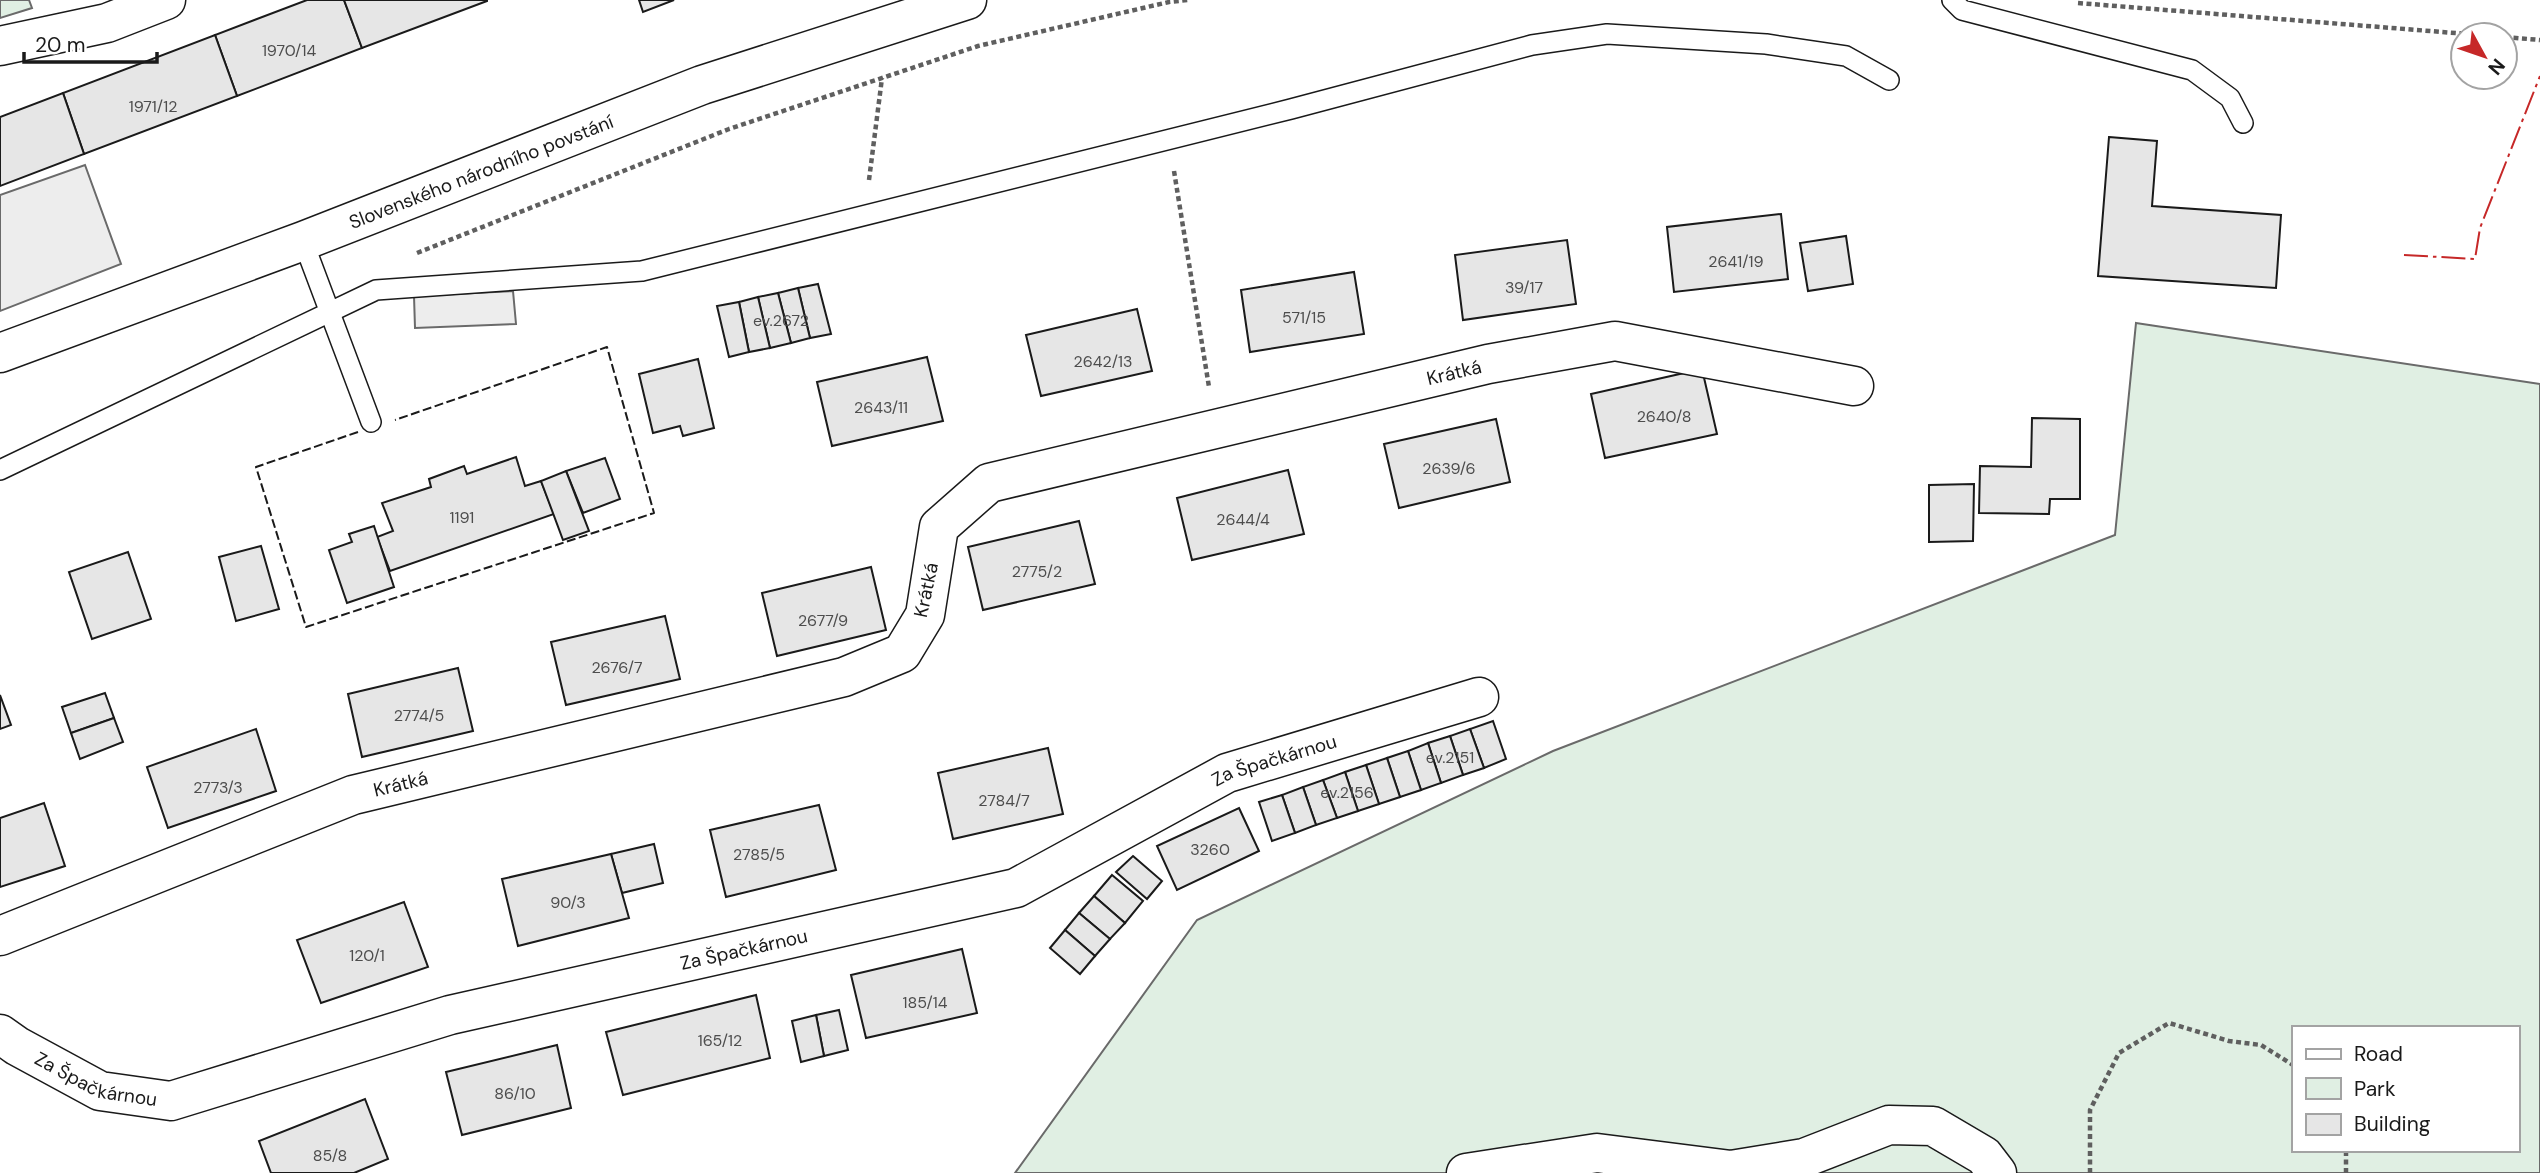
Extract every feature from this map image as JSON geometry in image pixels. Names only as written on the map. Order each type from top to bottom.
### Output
[{"type":"street","points":[[0,46],[107,23],[166,0]]},
{"type":"street","name":"Slovenského národního povstání","points":[[0,353],[303,241],[702,85],[967,0]]},
{"type":"street","name":"Krátká","points":[[0,936],[353,795],[844,677],[902,653],[925,615],[939,527],[989,483],[1488,364],[1615,341],[1854,386]]},
{"type":"street","name":"Za Špačkárnou","points":[[0,1034],[100,1091],[171,1101],[450,1016],[1016,888],[1227,772],[1479,696]]},
{"type":"street","points":[[1466,1173],[1597,1153],[1731,1170],[1804,1158],[1889,1125],[1933,1126],[1984,1156],[1997,1173]]},
{"type":"lane","points":[[1952,0],[1962,10],[2192,70],[2230,98],[2243,124]]},
{"type":"lane","points":[[0,470],[376,290],[642,271],[1531,45],[1607,34],[1766,44],[1846,56],[1889,80]]},
{"type":"lane","points":[[303,241],[371,422]]},
{"type":"path","points":[[376,290],[370,271],[729,129],[978,46],[1169,2],[1188,0]]},
{"type":"path","points":[[2076,3],[2449,33]]},
{"type":"path","points":[[2519,38],[2540,40]]},
{"type":"path","points":[[864,216],[882,78]]},
{"type":"path","points":[[1169,139],[1216,429]]},
{"type":"path","points":[[2090,1173],[2090,1110],[2119,1053],[2169,1023],[2229,1041],[2261,1045],[2292,1064]]},
{"type":"path","points":[[2346,1173],[2347,1152]]},
{"type":"green space","points":[[0,0],[29,0],[32,8],[0,18]]},
{"type":"green space","points":[[2136,323],[2540,384],[2540,1173],[1015,1173],[1197,920],[1553,751],[2115,535]]},
{"type":"shaded area","points":[[85,165],[121,264],[0,311],[0,195]]},
{"type":"shaded area","points":[[513,291],[516,324],[415,328],[414,296]]},
{"type":"building","points":[[307,0],[344,0],[362,48],[237,96],[215,35]]},
{"type":"building","points":[[344,0],[487,0],[487,1],[362,48]]},
{"type":"building","points":[[639,0],[674,0],[643,12]]},
{"type":"building","points":[[215,35],[237,96],[84,154],[63,93]]},
{"type":"building","points":[[63,93],[84,154],[0,186],[0,117]]},
{"type":"building","points":[[2109,137],[2157,141],[2152,206],[2281,215],[2276,288],[2098,276]]},
{"type":"building","points":[[1781,214],[1788,279],[1674,292],[1667,227]]},
{"type":"building","points":[[1846,236],[1853,284],[1808,291],[1800,243]]},
{"type":"building","points":[[1567,240],[1576,304],[1463,320],[1455,255]]},
{"type":"building","points":[[1354,272],[1364,334],[1250,352],[1241,290]]},
{"type":"building","points":[[818,284],[831,334],[810,338],[798,288]]},
{"type":"building","points":[[798,288],[810,338],[791,343],[778,293]]},
{"type":"building","points":[[778,293],[791,343],[770,348],[758,297]]},
{"type":"building","points":[[758,297],[770,348],[749,352],[739,302]]},
{"type":"building","points":[[739,302],[749,352],[729,357],[717,306]]},
{"type":"building","points":[[1137,309],[1152,371],[1041,396],[1026,335]]},
{"type":"building","points":[[927,357],[943,421],[832,446],[817,382]]},
{"type":"building","points":[[698,359],[714,428],[683,436],[680,426],[653,433],[639,374]]},
{"type":"building","points":[[1702,369],[1717,434],[1605,458],[1591,394]]},
{"type":"building","points":[[2032,418],[2080,419],[2080,499],[2050,499],[2049,514],[1979,513],[1980,466],[2031,467]]},
{"type":"building","points":[[1496,419],[1510,482],[1399,508],[1384,444]]},
{"type":"building","points":[[516,457],[525,486],[541,481],[554,514],[390,571],[377,537],[393,531],[382,503],[431,487],[429,479],[464,466],[467,474]]},
{"type":"building","points":[[605,458],[620,499],[583,513],[566,471]]},
{"type":"building","points":[[1288,470],[1304,534],[1192,560],[1177,498]]},
{"type":"building","points":[[566,471],[589,531],[563,540],[541,481]]},
{"type":"building","points":[[1974,484],[1973,541],[1929,542],[1929,485]]},
{"type":"building","points":[[1079,521],[1095,584],[983,610],[968,547]]},
{"type":"building","points":[[374,526],[394,587],[347,603],[329,550],[352,542],[349,534]]},
{"type":"building","points":[[261,546],[279,609],[236,621],[219,557]]},
{"type":"building","points":[[128,552],[151,619],[92,639],[69,572]]},
{"type":"building","points":[[871,567],[886,630],[777,656],[762,593]]},
{"type":"building","points":[[665,616],[680,679],[566,705],[551,642]]},
{"type":"building","points":[[458,668],[473,731],[362,757],[348,694]]},
{"type":"building","points":[[105,693],[114,718],[71,733],[62,707]]},
{"type":"building","points":[[0,695],[11,725],[0,729]]},
{"type":"building","points":[[114,718],[123,742],[80,759],[71,733]]},
{"type":"building","points":[[1493,721],[1506,759],[1484,768],[1470,729]]},
{"type":"building","points":[[256,729],[276,791],[168,828],[147,767]]},
{"type":"building","points":[[1470,729],[1484,768],[1463,775],[1450,736]]},
{"type":"building","points":[[1450,736],[1463,775],[1441,783],[1428,743]]},
{"type":"building","points":[[1428,743],[1441,783],[1421,790],[1408,751]]},
{"type":"building","points":[[1048,748],[1063,814],[953,839],[938,773]]},
{"type":"building","points":[[1408,751],[1421,790],[1400,797],[1387,758]]},
{"type":"building","points":[[1387,758],[1400,797],[1379,804],[1366,765]]},
{"type":"building","points":[[1366,765],[1379,804],[1358,811],[1345,772]]},
{"type":"building","points":[[1345,772],[1358,811],[1337,818],[1323,780]]},
{"type":"building","points":[[1323,780],[1337,818],[1316,825],[1303,787]]},
{"type":"building","points":[[1303,787],[1316,825],[1295,833],[1282,795]]},
{"type":"building","points":[[1282,795],[1295,833],[1272,841],[1259,802]]},
{"type":"building","points":[[44,803],[65,866],[0,887],[0,818]]},
{"type":"building","points":[[819,805],[836,870],[726,897],[710,830]]},
{"type":"building","points":[[1239,808],[1259,851],[1177,890],[1157,846]]},
{"type":"building","points":[[654,844],[663,883],[622,893],[611,854]]},
{"type":"building","points":[[611,854],[629,918],[518,946],[502,879]]},
{"type":"building","points":[[1133,856],[1162,881],[1147,899],[1116,872]]},
{"type":"building","points":[[1112,875],[1143,901],[1125,923],[1094,896]]},
{"type":"building","points":[[1094,896],[1125,923],[1110,939],[1079,913]]},
{"type":"building","points":[[404,902],[428,967],[321,1003],[297,940]]},
{"type":"building","points":[[1079,913],[1110,939],[1095,956],[1065,930]]},
{"type":"building","points":[[1065,930],[1095,956],[1080,974],[1050,948]]},
{"type":"building","points":[[962,949],[977,1013],[866,1038],[851,975]]},
{"type":"building","points":[[756,995],[770,1058],[623,1095],[606,1032]]},
{"type":"building","points":[[839,1010],[848,1050],[824,1056],[816,1015]]},
{"type":"building","points":[[816,1015],[824,1056],[801,1062],[792,1021]]},
{"type":"building","points":[[557,1045],[571,1108],[462,1135],[446,1072]]},
{"type":"building","points":[[365,1099],[388,1159],[354,1173],[271,1173],[259,1141]]},
{"type":"fence","points":[[358,432],[256,467],[306,627],[654,513],[607,347],[395,420]]},
{"type":"power","points":[[2404,255],[2475,259],[2480,228],[2540,76]]}]
